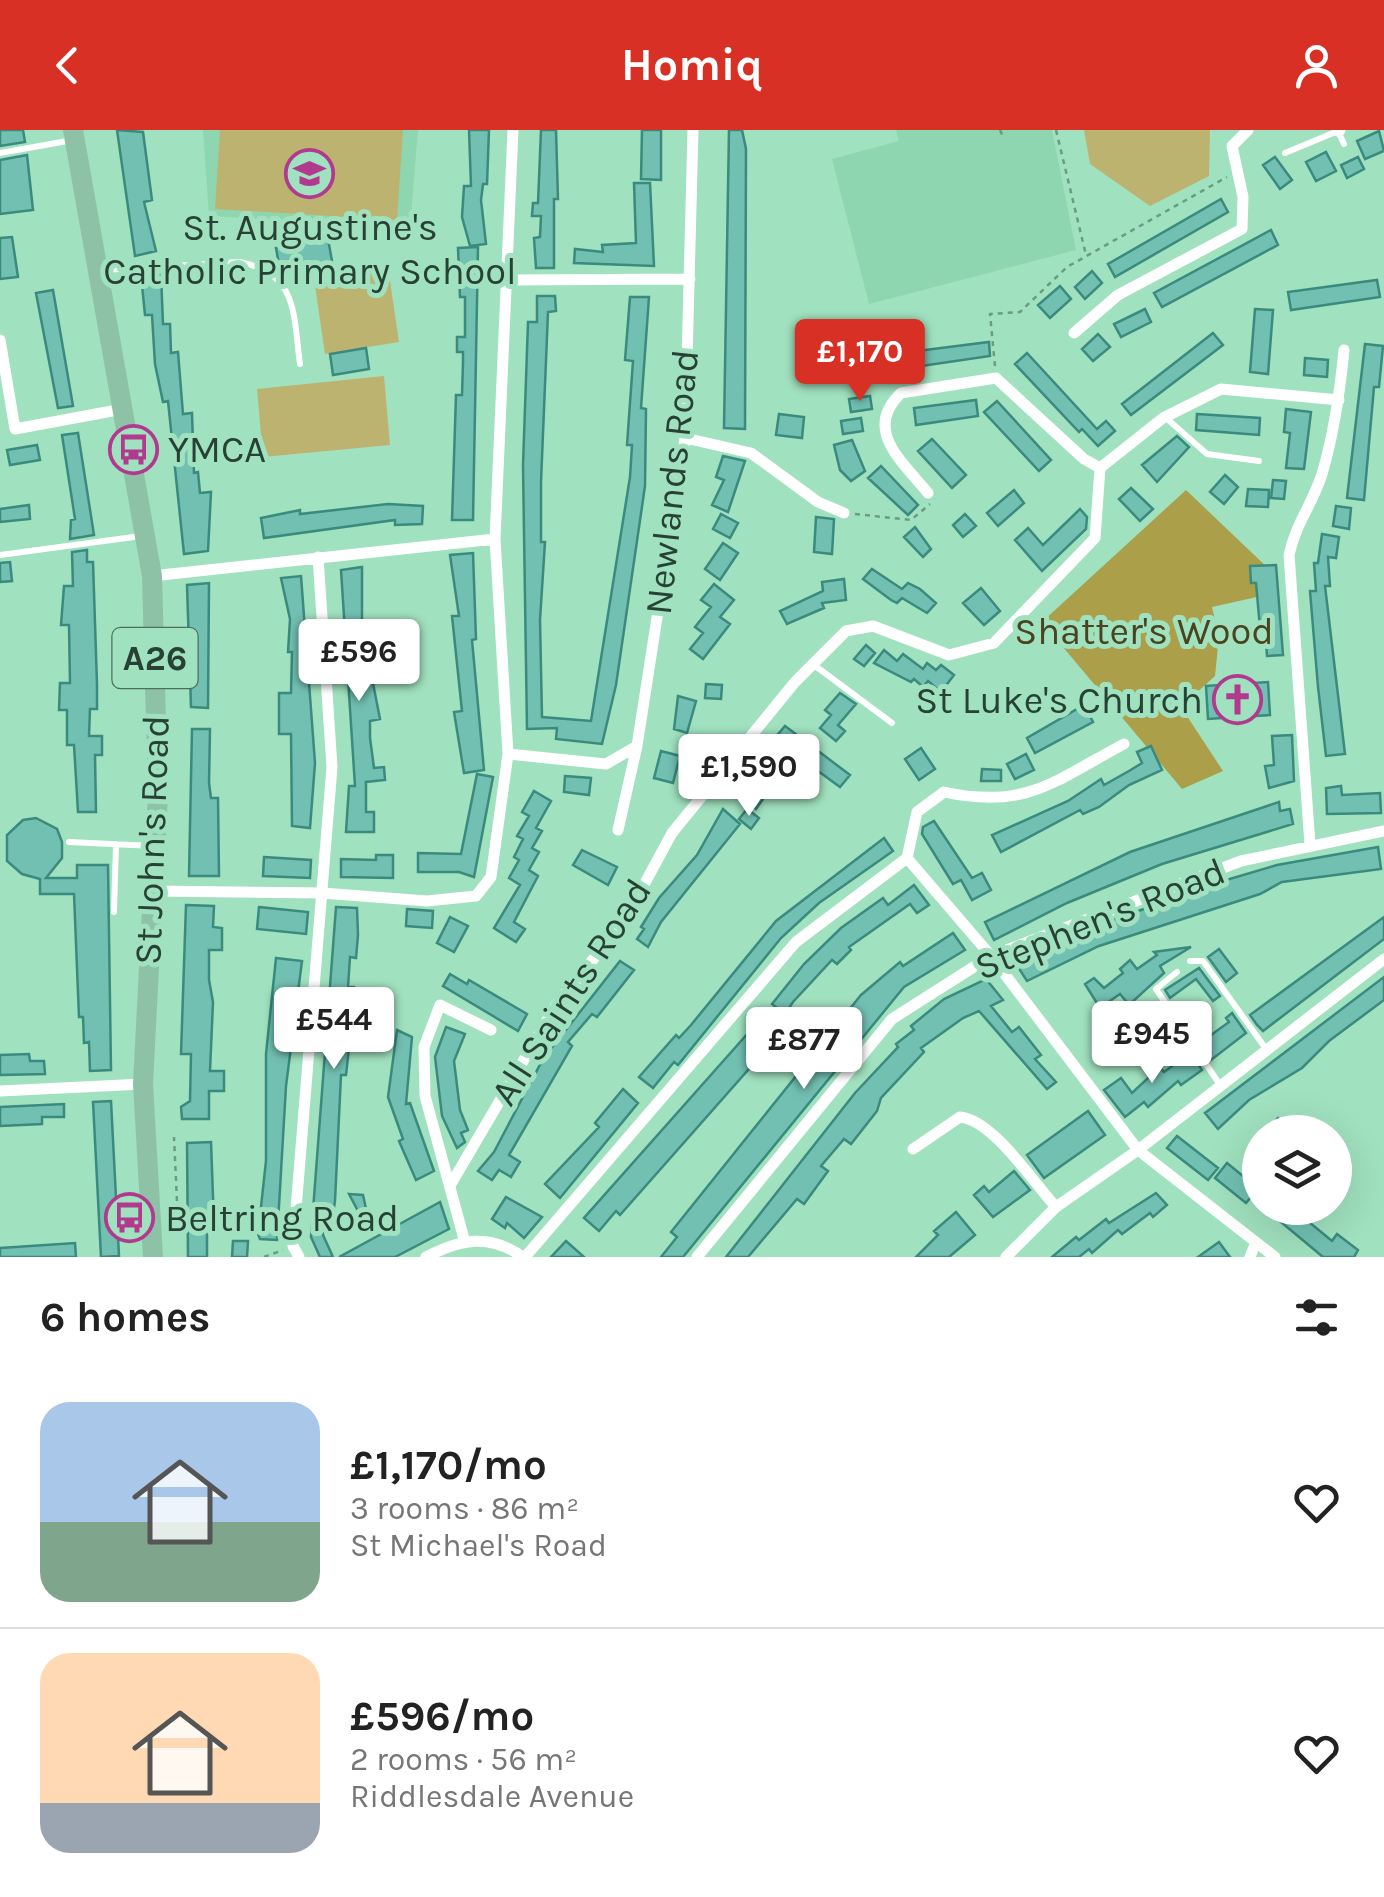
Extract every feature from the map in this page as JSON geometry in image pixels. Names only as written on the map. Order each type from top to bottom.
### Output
[{"type":"highway","name":"St John's Road","points":[[73,135],[96,272],[125,408],[152,576],[158,728],[142,1084],[152,1257]]},
{"type":"street","points":[[152,891],[322,893],[427,900],[476,896],[491,877],[508,754],[495,539],[513,130]]},
{"type":"street","name":"Newlands Road","points":[[618,830],[637,746],[685,438],[693,130]]},
{"type":"street","points":[[1074,333],[1118,294],[1242,229],[1243,197],[1232,146],[1248,130]]},
{"type":"street","points":[[506,280],[690,279]]},
{"type":"street","points":[[0,340],[15,429],[125,408]]},
{"type":"street","points":[[1310,844],[1289,554],[1294,532],[1321,477],[1339,400],[1344,350]]},
{"type":"street","points":[[928,493],[884,440],[883,426],[891,402],[900,393],[996,378],[1084,459],[1100,468],[1165,417],[1221,389],[1339,400]]},
{"type":"street","points":[[685,438],[752,452],[818,502],[844,513]]},
{"type":"street","name":"All Saints Road","points":[[451,1184],[556,1005],[625,920],[672,834],[813,664],[846,631],[873,626],[950,655],[994,642],[1095,538],[1100,468]]},
{"type":"street","points":[[152,576],[495,539]]},
{"type":"street","points":[[296,1252],[332,767],[318,556]]},
{"type":"street","points":[[426,1257],[464,1239],[500,1246],[524,1257],[796,942],[907,858],[917,812],[944,792],[984,800],[1026,796],[1124,744]]},
{"type":"street","points":[[508,754],[606,764],[637,746]]},
{"type":"street","name":"Stephen's Road","points":[[697,1257],[892,1018],[991,956],[1177,884],[1310,844],[1384,830]]},
{"type":"street","points":[[907,858],[991,956],[1138,1150],[1275,1257]]},
{"type":"street","points":[[1006,1257],[1056,1207],[1138,1150],[1384,959]]},
{"type":"street","points":[[464,1239],[425,1096],[424,1047],[440,1005],[491,1030]]},
{"type":"street","points":[[0,1092],[142,1084]]},
{"type":"street","points":[[913,1149],[960,1116],[972,1118],[991,1132],[1056,1207]]},
{"type":"street","points":[[1250,1257],[1256,1242]]},
{"type":"lane","points":[[0,153],[73,135]]},
{"type":"lane","points":[[1285,153],[1341,135]]},
{"type":"lane","points":[[96,272],[240,262],[262,268],[283,282],[290,294],[300,364]]},
{"type":"lane","points":[[1165,417],[1207,454],[1259,461]]},
{"type":"lane","points":[[0,556],[147,536]]},
{"type":"lane","points":[[813,664],[892,723]]},
{"type":"lane","points":[[70,842],[155,846]]},
{"type":"lane","points":[[114,912],[116,844]]},
{"type":"lane","points":[[1190,962],[1203,962],[1267,1050]]},
{"type":"lane","points":[[1177,972],[1156,990],[1220,1086]]},
{"type":"path","points":[[1000,130],[1004,140]]},
{"type":"path","points":[[1056,130],[1086,255]]},
{"type":"path","points":[[996,378],[990,314],[1020,312],[1046,282],[1086,255],[1206,191],[1236,168]]},
{"type":"path","points":[[844,513],[911,520],[930,504],[928,493]]},
{"type":"path","points":[[151,1225],[178,1223],[174,1137]]},
{"type":"path","points":[[264,1257],[296,1252]]},
{"type":"shaded area","name":"St. Augustine's Catholic Primary School","points":[[203,130],[418,130],[410,228],[209,216]]},
{"type":"shaded area","name":"St. Augustine's Catholic Primary School","points":[[220,130],[403,130],[397,220],[215,209]]},
{"type":"shaded area","points":[[896,130],[1052,130],[1076,250],[869,304],[832,159],[899,141]]},
{"type":"shaded area","points":[[1084,130],[1210,130],[1209,176],[1150,206],[1090,164]]},
{"type":"shaded area","points":[[388,267],[399,342],[325,354],[314,279]]},
{"type":"shaded area","points":[[384,376],[390,445],[263,457],[257,389]]},
{"type":"green space","name":"Shatter's Wood","points":[[1186,490],[1271,571],[1266,595],[1212,607],[1219,637],[1215,676],[1181,707],[1223,771],[1182,789],[1042,622]]},
{"type":"building","points":[[0,130],[23,130],[25,142],[0,146]]},
{"type":"building","points":[[117,130],[143,132],[152,200],[144,202],[156,251],[135,256]]},
{"type":"building","points":[[469,130],[489,130],[487,184],[483,184],[481,200],[486,244],[470,246],[462,217],[464,186],[471,186]]},
{"type":"building","points":[[541,130],[556,130],[554,268],[536,268],[534,238],[540,237],[541,216],[532,216],[533,203],[538,203]]},
{"type":"building","points":[[642,130],[661,130],[661,180],[641,179]]},
{"type":"building","points":[[729,130],[742,130],[746,149],[745,429],[724,428]]},
{"type":"building","points":[[1379,131],[1384,151],[1365,159],[1357,141]]},
{"type":"building","points":[[1326,152],[1336,171],[1316,181],[1306,162]]},
{"type":"building","points":[[27,155],[33,210],[0,214],[0,160]]},
{"type":"building","points":[[1275,157],[1292,180],[1280,189],[1263,165]]},
{"type":"building","points":[[1358,157],[1364,169],[1347,178],[1341,165]]},
{"type":"building","points":[[634,183],[650,183],[654,266],[574,263],[575,249],[603,252],[602,245],[636,243]]},
{"type":"building","points":[[1221,199],[1228,212],[1115,277],[1108,264]]},
{"type":"building","points":[[1271,230],[1278,245],[1162,307],[1154,293]]},
{"type":"building","points":[[12,237],[18,277],[0,279],[0,238]]},
{"type":"building","points":[[328,239],[332,261],[280,270],[276,248]]},
{"type":"building","points":[[478,247],[473,520],[452,520],[456,395],[462,395],[463,363],[463,352],[457,352],[457,337],[465,337],[465,297],[460,297],[458,248]]},
{"type":"building","points":[[1092,271],[1102,283],[1085,299],[1075,287]]},
{"type":"building","points":[[141,275],[161,275],[163,324],[170,324],[171,353],[178,352],[183,414],[192,413],[194,473],[198,472],[200,493],[211,492],[208,551],[184,554],[168,401],[163,402],[155,364],[152,315],[145,315]]},
{"type":"building","points":[[1377,280],[1380,297],[1291,310],[1288,292]]},
{"type":"building","points":[[1060,286],[1071,299],[1050,318],[1038,305]]},
{"type":"building","points":[[53,290],[73,406],[58,408],[36,293]]},
{"type":"building","points":[[537,296],[555,296],[556,311],[548,312],[541,482],[541,542],[545,542],[540,620],[542,717],[591,721],[630,477],[632,445],[627,445],[633,361],[625,360],[630,297],[649,297],[641,408],[646,409],[645,486],[616,685],[602,744],[556,739],[557,728],[527,729],[523,465],[528,322],[537,322]]},
{"type":"building","points":[[1145,309],[1151,322],[1121,337],[1114,324]]},
{"type":"building","points":[[1255,309],[1273,310],[1268,374],[1250,372]]},
{"type":"building","points":[[1213,333],[1223,345],[1131,415],[1122,404]]},
{"type":"building","points":[[1098,334],[1110,347],[1093,361],[1082,349]]},
{"type":"building","points":[[989,342],[990,356],[887,371],[885,355]]},
{"type":"building","points":[[1365,344],[1383,346],[1379,387],[1374,387],[1364,500],[1347,498]]},
{"type":"building","points":[[366,348],[369,369],[333,375],[330,354]]},
{"type":"building","points":[[1027,353],[1097,429],[1106,421],[1115,431],[1098,446],[1082,429],[1079,432],[1015,364]]},
{"type":"building","points":[[1305,358],[1328,360],[1327,377],[1304,375]]},
{"type":"building","points":[[870,396],[872,409],[851,412],[849,399]]},
{"type":"building","points":[[976,400],[978,416],[916,425],[914,408]]},
{"type":"building","points":[[997,401],[1051,460],[1039,471],[984,412]]},
{"type":"building","points":[[1286,409],[1311,412],[1304,469],[1286,468],[1290,433],[1284,432]]},
{"type":"building","points":[[779,414],[804,417],[802,438],[776,435]]},
{"type":"building","points":[[1197,414],[1260,418],[1259,435],[1196,430]]},
{"type":"building","points":[[861,418],[863,431],[843,434],[841,421]]},
{"type":"building","points":[[78,433],[94,535],[70,539],[71,520],[75,519],[62,435]]},
{"type":"building","points":[[1177,436],[1189,447],[1157,482],[1142,465]]},
{"type":"building","points":[[932,439],[966,475],[952,488],[918,451]]},
{"type":"building","points":[[852,440],[865,471],[851,481],[840,470],[834,445]]},
{"type":"building","points":[[37,445],[40,460],[10,465],[7,450]]},
{"type":"building","points":[[723,456],[745,461],[728,512],[712,505],[724,480],[716,477]]},
{"type":"building","points":[[881,466],[918,505],[908,515],[868,478]]},
{"type":"building","points":[[1225,475],[1238,487],[1224,504],[1210,492]]},
{"type":"building","points":[[1273,480],[1286,481],[1284,499],[1271,498]]},
{"type":"building","points":[[1131,488],[1153,509],[1140,521],[1119,499]]},
{"type":"building","points":[[1248,489],[1269,490],[1268,507],[1246,506]]},
{"type":"building","points":[[1014,490],[1024,503],[998,526],[987,513]]},
{"type":"building","points":[[388,504],[423,506],[422,524],[395,525],[395,520],[264,538],[261,518],[300,510],[300,514]]},
{"type":"building","points":[[29,505],[30,519],[0,522],[0,509]]},
{"type":"building","points":[[1336,506],[1351,508],[1349,529],[1333,526]]},
{"type":"building","points":[[1080,509],[1087,517],[1086,529],[1042,571],[1015,540],[1028,528],[1043,545]]},
{"type":"building","points":[[721,514],[738,523],[730,538],[713,529]]},
{"type":"building","points":[[965,514],[976,526],[963,537],[953,525]]},
{"type":"building","points":[[816,517],[834,519],[832,554],[814,552]]},
{"type":"building","points":[[915,527],[931,549],[923,557],[904,537]]},
{"type":"building","points":[[1322,534],[1339,537],[1336,558],[1328,557],[1330,586],[1325,586],[1345,754],[1326,756],[1310,591],[1316,591],[1314,563],[1318,563]]},
{"type":"building","points":[[723,543],[738,553],[720,580],[705,569]]},
{"type":"building","points":[[87,550],[87,562],[93,562],[97,684],[97,709],[90,709],[89,736],[102,736],[102,755],[95,755],[96,812],[78,812],[74,745],[67,745],[67,710],[59,710],[60,683],[70,683],[69,625],[61,625],[64,586],[73,586],[72,552]]},
{"type":"building","points":[[473,553],[476,639],[472,640],[484,770],[464,773],[454,712],[462,711],[452,616],[459,616],[450,555]]},
{"type":"building","points":[[10,562],[12,581],[0,582],[0,563]]},
{"type":"building","points":[[1276,565],[1283,655],[1267,656],[1265,627],[1260,628],[1256,583],[1251,583],[1250,566]]},
{"type":"building","points":[[362,567],[362,627],[380,719],[370,721],[370,738],[374,768],[384,767],[385,780],[366,782],[366,812],[374,812],[374,832],[346,832],[349,786],[355,786],[341,570]]},
{"type":"building","points":[[872,569],[902,589],[908,583],[920,589],[936,603],[927,613],[902,598],[897,603],[891,600],[863,579]]},
{"type":"building","points":[[301,576],[315,763],[310,828],[292,826],[291,734],[279,734],[279,693],[291,693],[292,652],[288,652],[290,619],[281,578]]},
{"type":"building","points":[[844,579],[846,600],[822,603],[824,608],[787,624],[780,611],[823,591],[822,582]]},
{"type":"building","points":[[209,583],[208,708],[191,707],[187,585]]},
{"type":"building","points":[[714,584],[734,600],[720,617],[730,624],[703,659],[690,649],[703,633],[695,627],[711,607],[701,600]]},
{"type":"building","points":[[981,588],[1000,611],[984,625],[963,603]]},
{"type":"building","points":[[866,645],[875,653],[864,666],[854,659]]},
{"type":"building","points":[[884,650],[897,661],[903,654],[923,669],[927,663],[936,670],[941,665],[954,675],[941,692],[928,681],[923,687],[914,679],[911,682],[874,663]]},
{"type":"building","name":"St Luke's Church","points":[[1268,682],[1270,715],[1208,719],[1206,686]]},
{"type":"building","points":[[706,684],[722,685],[721,699],[705,698]]},
{"type":"building","points":[[840,693],[856,704],[838,725],[845,731],[836,741],[820,728],[831,715],[825,710]]},
{"type":"building","points":[[678,696],[696,701],[687,733],[674,729]]},
{"type":"building","points":[[1084,705],[1093,722],[1035,753],[1027,738]]},
{"type":"building","points":[[785,726],[850,775],[840,787],[774,739]]},
{"type":"building","points":[[192,729],[210,729],[209,783],[211,798],[218,798],[219,876],[189,876]]},
{"type":"building","points":[[1292,735],[1294,781],[1269,788],[1265,766],[1274,765],[1272,736]]},
{"type":"building","points":[[1151,746],[1162,770],[1129,785],[1099,807],[1083,814],[1080,810],[1001,852],[992,835],[1068,801],[1101,779],[1104,785],[1142,763],[1137,752]]},
{"type":"building","points":[[921,748],[935,769],[919,780],[905,759]]},
{"type":"building","points":[[661,751],[680,756],[673,783],[654,778]]},
{"type":"building","points":[[1026,754],[1034,770],[1015,779],[1007,764]]},
{"type":"building","points":[[982,769],[1001,770],[1001,781],[981,781]]},
{"type":"building","points":[[756,771],[769,782],[760,792],[747,781]]},
{"type":"building","points":[[477,774],[493,777],[474,877],[459,872],[418,872],[418,853],[461,854]]},
{"type":"building","points":[[565,776],[591,778],[589,795],[564,792]]},
{"type":"building","points":[[1341,786],[1342,795],[1380,793],[1381,813],[1327,814],[1326,788]]},
{"type":"building","points":[[750,789],[763,799],[756,809],[743,799]]},
{"type":"building","points":[[534,791],[551,801],[536,828],[542,831],[532,848],[539,852],[529,870],[538,876],[514,922],[525,929],[516,942],[494,928],[520,885],[509,878],[519,860],[514,857],[523,839],[517,836],[529,816],[522,812]]},
{"type":"building","points":[[1279,802],[1280,811],[1290,809],[1293,824],[1162,864],[1067,903],[994,940],[985,922],[1130,852]]},
{"type":"building","points":[[723,809],[740,824],[661,922],[648,947],[637,939],[644,929],[641,927],[659,898],[697,855]]},
{"type":"building","points":[[747,809],[759,818],[751,829],[739,819]]},
{"type":"building","points":[[36,818],[57,829],[62,842],[62,858],[46,878],[77,878],[77,865],[108,865],[111,1070],[90,1071],[89,1042],[84,1043],[83,1017],[79,1017],[74,894],[40,894],[40,879],[22,874],[7,861],[7,835],[23,820]]},
{"type":"building","points":[[934,821],[972,878],[982,873],[991,890],[972,900],[961,880],[953,884],[922,834],[923,827]]},
{"type":"building","points":[[884,838],[893,851],[819,903],[781,938],[678,1065],[674,1062],[653,1088],[639,1077],[676,1035],[679,1038],[691,1025],[776,921]]},
{"type":"building","points":[[1378,847],[1381,869],[1282,882],[1260,894],[1099,946],[1027,981],[1016,964],[1114,920],[1206,886],[1277,865]]},
{"type":"building","points":[[582,850],[617,867],[608,885],[573,865]]},
{"type":"building","points":[[376,855],[393,855],[393,878],[341,877],[341,859],[376,860]]},
{"type":"building","points":[[264,857],[311,860],[310,878],[263,876]]},
{"type":"building","points":[[914,885],[929,905],[917,913],[910,904],[849,947],[851,950],[837,964],[832,960],[793,1002],[779,1023],[785,1028],[620,1215],[616,1211],[599,1231],[584,1218],[749,1032],[753,1036],[777,1008],[772,1004],[804,964],[841,928],[883,898],[888,905]]},
{"type":"building","points":[[186,905],[214,906],[213,927],[222,928],[222,950],[209,950],[213,1002],[210,1071],[224,1071],[224,1091],[209,1091],[209,1119],[182,1119],[181,1107],[190,1101],[191,1054],[181,1054]]},
{"type":"building","points":[[259,907],[308,912],[306,934],[257,929]]},
{"type":"building","points":[[336,907],[357,908],[358,935],[356,958],[350,957],[348,987],[354,987],[353,1011],[346,1075],[341,1075],[335,1201],[332,1222],[325,1221],[323,1235],[333,1257],[320,1257],[311,1237]]},
{"type":"building","points":[[407,909],[433,911],[432,928],[406,926]]},
{"type":"building","points":[[450,917],[468,926],[454,952],[437,943]]},
{"type":"building","points":[[1384,917],[1384,939],[1263,1031],[1257,1025],[1250,1015]]},
{"type":"building","points":[[953,933],[965,950],[904,987],[683,1257],[661,1257],[677,1237],[671,1232],[861,995],[900,962],[903,966]]},
{"type":"building","points":[[1191,947],[1160,966],[1164,973],[1129,1005],[1120,994],[1100,1008],[1085,984],[1094,978],[1104,988],[1123,973],[1120,969],[1130,960],[1137,969],[1157,955],[1154,952]]},
{"type":"building","points":[[1219,949],[1237,973],[1226,982],[1208,957]]},
{"type":"building","points":[[276,958],[302,961],[286,1086],[277,1240],[260,1239],[258,1234],[266,1161],[266,1054]]},
{"type":"building","points":[[620,961],[634,970],[597,1017],[592,1014],[568,1042],[572,1046],[509,1155],[520,1162],[511,1177],[499,1170],[492,1180],[478,1171],[494,1152],[543,1059]]},
{"type":"building","points":[[1199,968],[1220,996],[1213,1001],[1196,979],[1170,998],[1165,990]]},
{"type":"building","points":[[450,974],[467,984],[469,980],[527,1014],[518,1031],[443,986]]},
{"type":"building","points":[[1384,977],[1384,1000],[1329,1041],[1302,1068],[1249,1100],[1218,1129],[1205,1113]]},
{"type":"building","points":[[986,979],[1003,1000],[991,1006],[1012,1032],[1019,1027],[1041,1055],[1035,1059],[1056,1082],[1047,1089],[979,1011],[963,1018],[921,1048],[924,1052],[881,1098],[877,1111],[851,1144],[844,1139],[821,1166],[828,1171],[804,1204],[797,1199],[748,1257],[726,1257],[855,1093],[898,1047],[896,1044],[914,1030],[911,1026],[944,999]]},
{"type":"building","points":[[1232,1013],[1246,1033],[1211,1060],[1200,1043],[1229,1022],[1226,1018]]},
{"type":"building","points":[[446,1027],[465,1034],[454,1061],[460,1110],[468,1130],[461,1133],[465,1142],[457,1148],[442,1116],[435,1057]]},
{"type":"building","points":[[397,1030],[412,1037],[406,1104],[410,1103],[434,1171],[416,1180],[399,1141],[403,1139],[388,1097]]},
{"type":"building","points":[[1190,1053],[1202,1070],[1181,1085],[1178,1081],[1148,1107],[1144,1102],[1125,1117],[1104,1090],[1121,1078],[1132,1093],[1160,1067],[1164,1072]]},
{"type":"building","points":[[29,1054],[30,1061],[44,1061],[45,1074],[0,1075],[0,1055]]},
{"type":"building","points":[[623,1089],[638,1103],[560,1198],[545,1184],[599,1127],[595,1123]]},
{"type":"building","points":[[111,1101],[119,1256],[101,1257],[93,1102]]},
{"type":"building","points":[[64,1104],[64,1117],[42,1117],[42,1124],[0,1126],[0,1107]]},
{"type":"building","points":[[1088,1111],[1105,1135],[1044,1178],[1027,1155]]},
{"type":"building","points":[[1177,1136],[1218,1168],[1208,1180],[1167,1148]]},
{"type":"building","points":[[211,1142],[214,1224],[207,1224],[207,1257],[188,1257],[187,1143]]},
{"type":"building","points":[[1227,1163],[1242,1175],[1242,1200],[1215,1178]]},
{"type":"building","points":[[1014,1171],[1030,1190],[993,1217],[974,1195],[984,1186],[989,1192]]},
{"type":"building","points":[[1156,1193],[1167,1205],[1153,1217],[1150,1213],[1122,1234],[1118,1230],[1092,1253],[1089,1249],[1079,1257],[1052,1257],[1076,1237],[1079,1240],[1106,1219],[1109,1223]]},
{"type":"building","points":[[349,1194],[363,1195],[370,1227],[367,1228]]},
{"type":"building","points":[[506,1197],[542,1217],[524,1238],[507,1223],[505,1228],[492,1219]]},
{"type":"building","points":[[440,1202],[449,1229],[395,1257],[339,1257]]},
{"type":"building","points":[[956,1212],[975,1235],[949,1257],[916,1257],[938,1235],[934,1231]]},
{"type":"building","points":[[1284,1225],[1313,1225],[1332,1241],[1337,1234],[1358,1250],[1354,1257],[1323,1257]]},
{"type":"building","points":[[233,1241],[248,1241],[247,1257],[232,1257]]},
{"type":"building","points":[[566,1241],[584,1257],[551,1257]]},
{"type":"building","points":[[1219,1242],[1230,1257],[1198,1257]]},
{"type":"building","points":[[75,1243],[76,1257],[0,1257],[0,1248]]},
{"type":"place","name":"St. Augustine's Catholic Primary School","points":[[310,173]]},
{"type":"place","name":"YMCA","points":[[133,449]]},
{"type":"place","name":"St Luke's Church","points":[[1238,700]]},
{"type":"place","name":"Beltring Road","points":[[130,1218]]}]
